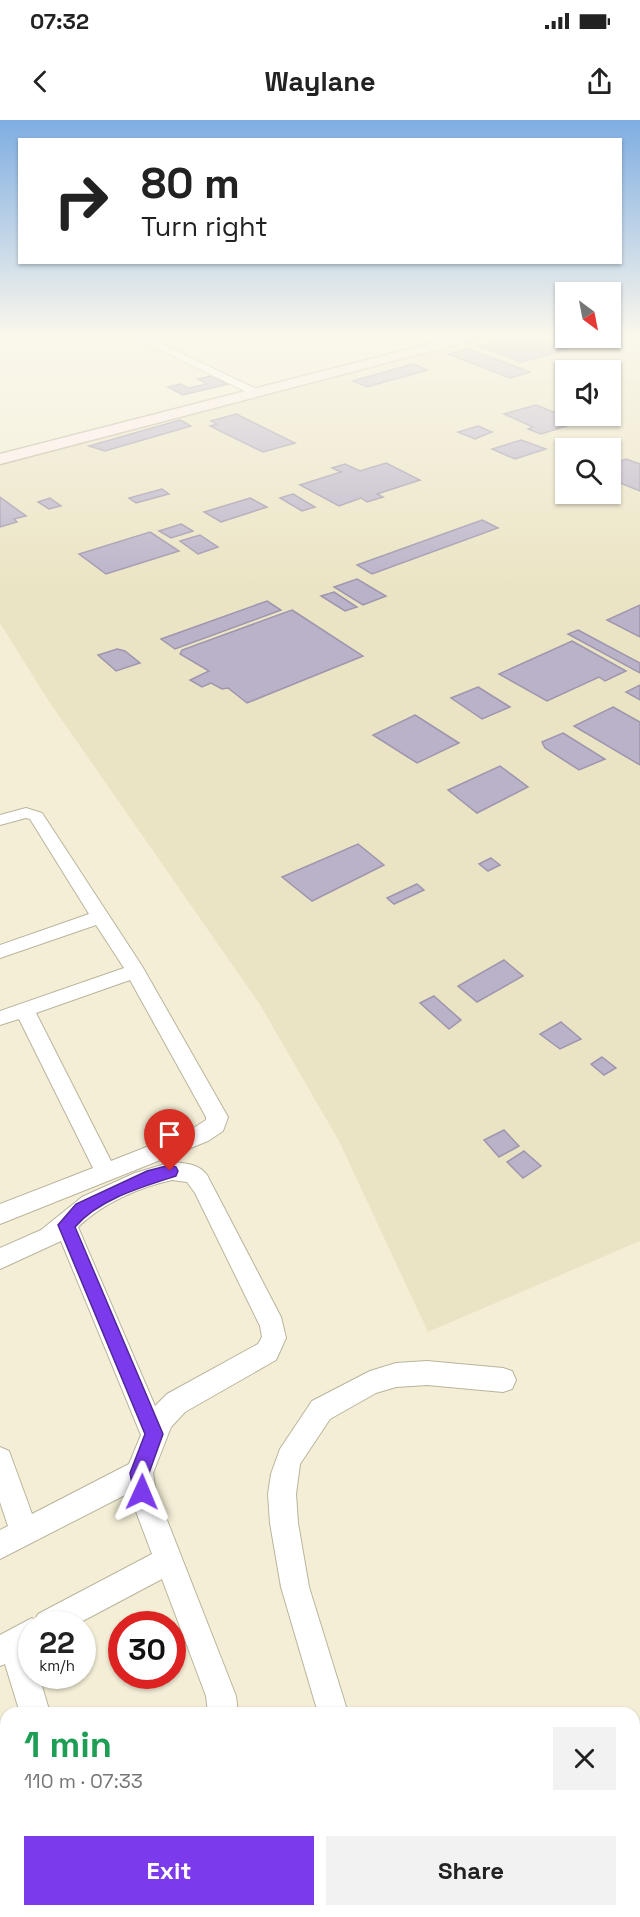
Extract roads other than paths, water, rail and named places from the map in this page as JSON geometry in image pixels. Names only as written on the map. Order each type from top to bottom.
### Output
[{"type":"main road","points":[[0,459],[151,420]]},
{"type":"street","points":[[0,820],[26,813],[36,816],[135,971],[217,1117],[215,1125],[200,1135],[0,1214]]},
{"type":"street","points":[[0,952],[100,917]]},
{"type":"street","points":[[0,1018],[135,971]]},
{"type":"street","points":[[24,1009],[105,1171]]},
{"type":"street","points":[[0,1259],[47,1239],[66,1225],[81,1208],[152,1176],[170,1171],[184,1171],[195,1175],[203,1187],[272,1325],[274,1338],[267,1352],[176,1403],[162,1418],[140,1473],[142,1492],[221,1696],[222,1707]]},
{"type":"street","points":[[66,1225],[154,1434]]},
{"type":"street","points":[[331,1707],[295,1587],[284,1523],[282,1494],[284,1474],[289,1458],[321,1410],[370,1383],[396,1375],[427,1373],[503,1380]]},
{"type":"street","points":[[0,1460],[12,1539],[140,1473]]},
{"type":"street","points":[[72,1611],[168,1560]]},
{"type":"street","points":[[15,1642],[33,1707]]}]
